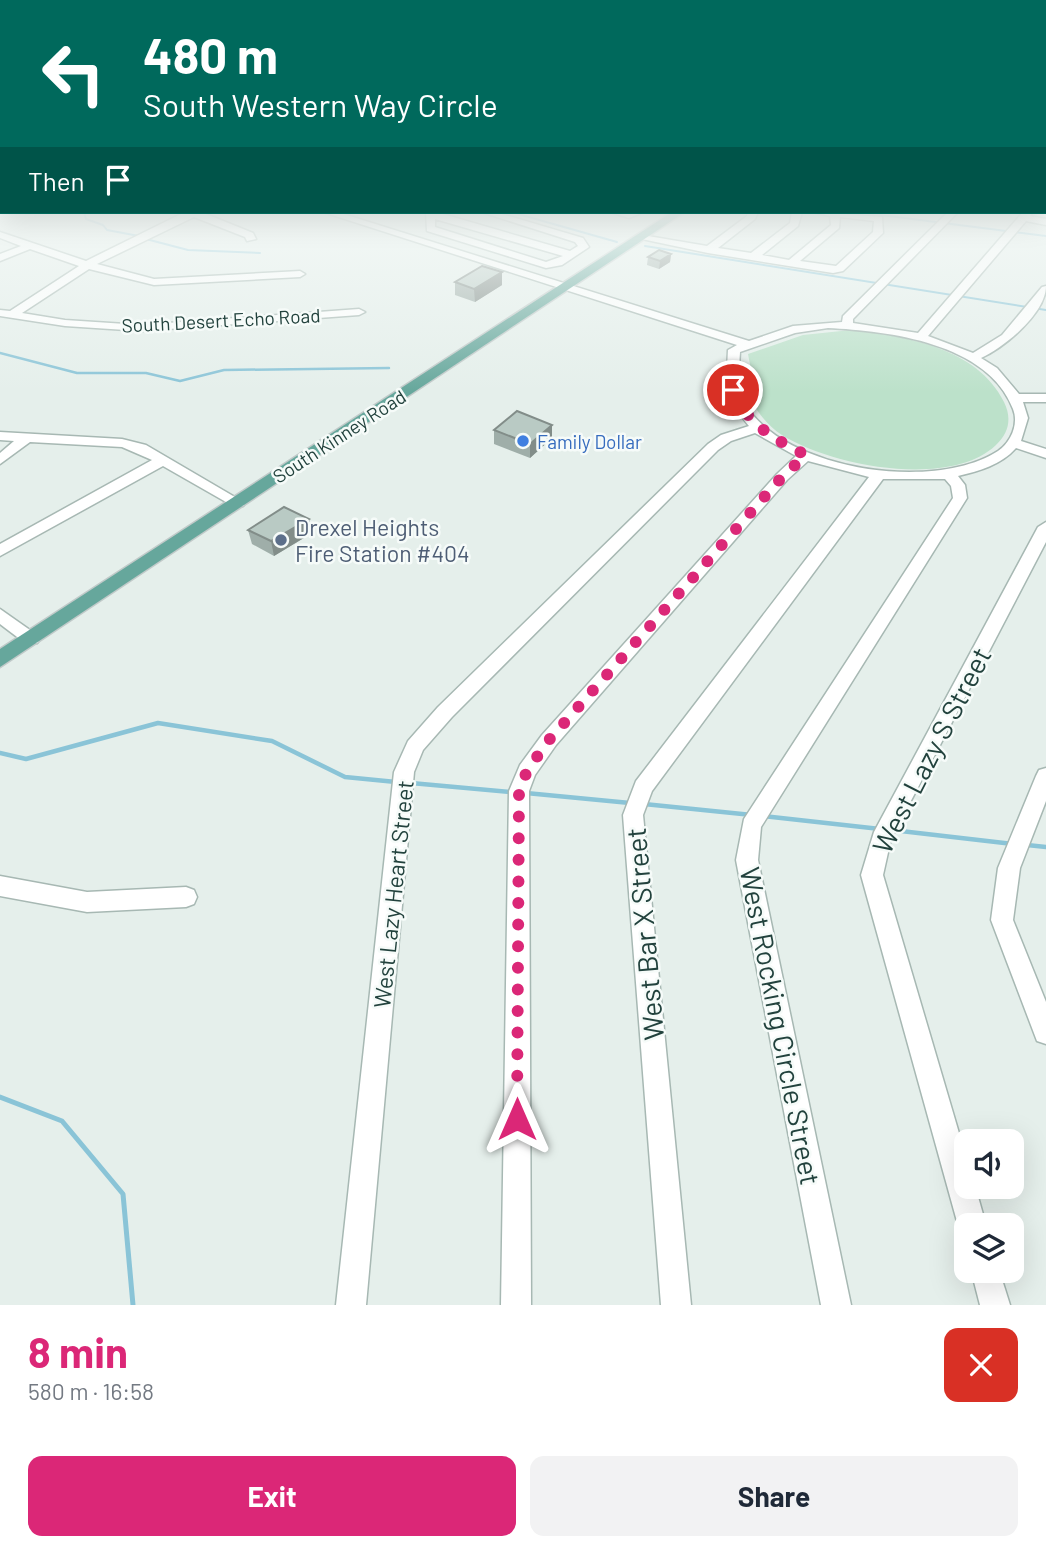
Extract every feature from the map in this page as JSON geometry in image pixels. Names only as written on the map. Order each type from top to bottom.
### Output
[{"type":"main road","name":"South Kinney Road","points":[[0,659],[592,270]]},
{"type":"street","points":[[6,313],[79,270]]},
{"type":"street","points":[[107,270],[162,283],[300,274]]},
{"type":"street","points":[[496,270],[746,344]]},
{"type":"street","points":[[848,325],[847,318],[895,270]]},
{"type":"street","points":[[920,337],[977,270]]},
{"type":"street","points":[[971,358],[999,346],[1046,289]]},
{"type":"street","points":[[560,290],[734,353]]},
{"type":"street","name":"South Desert Echo Road","points":[[6,313],[65,323],[141,328],[359,312]]},
{"type":"street","points":[[848,325],[920,337],[971,358],[998,377],[1016,398],[1022,417],[1016,439],[992,461],[948,474],[879,474],[841,467],[806,455],[758,427],[741,408],[732,388],[734,353],[746,344],[801,328],[848,325]]},
{"type":"street","points":[[1016,398],[1046,398]]},
{"type":"street","name":"West Lazy Heart Street","points":[[351,1305],[404,772],[415,746],[445,712],[713,447],[726,438],[758,427]]},
{"type":"street","points":[[0,436],[122,443],[141,448],[238,503]]},
{"type":"street","points":[[0,460],[26,438]]},
{"type":"street","points":[[1016,439],[1046,444]]},
{"type":"street","points":[[1016,439],[1046,454]]},
{"type":"street","points":[[516,1305],[519,791],[527,771],[549,740],[782,477],[806,455]]},
{"type":"street","points":[[0,551],[163,460]]},
{"type":"street","name":"West Bar X Street","points":[[676,1305],[633,816],[643,787],[879,474]]},
{"type":"street","name":"West Rocking Circle Street","points":[[836,1305],[747,860],[751,825],[960,498],[958,485],[948,474]]},
{"type":"street","name":"West Lazy S Street","points":[[969,1213],[872,875],[881,838],[1046,527]]},
{"type":"street","points":[[0,615],[31,639]]},
{"type":"street","points":[[1046,776],[1009,868],[1002,920],[1046,1032]]},
{"type":"street","points":[[0,886],[88,902],[186,897]]},
{"type":"street","points":[[989,1283],[995,1305]]},
{"type":"green space","points":[[851,330],[916,341],[958,357],[977,369],[992,384],[1004,402],[1008,414],[1008,425],[1000,440],[976,458],[950,466],[890,468],[830,456],[803,446],[776,431],[761,416],[746,390],[753,380],[748,354],[803,335]]},
{"type":"building","points":[[475,270],[502,272],[474,289],[455,282]]},
{"type":"building","points":[[517,411],[552,425],[530,444],[494,430]]},
{"type":"building","points":[[284,507],[309,519],[271,541],[248,530]]},
{"type":"waterway","points":[[795,270],[1046,310]]},
{"type":"waterway","points":[[0,353],[77,373],[146,373],[180,381],[224,370],[389,368]]},
{"type":"waterway","points":[[0,753],[26,759],[158,723],[272,741],[345,777],[396,782]]},
{"type":"waterway","points":[[411,783],[511,792]]},
{"type":"waterway","points":[[526,793],[630,803]]},
{"type":"waterway","points":[[644,804],[752,815]]},
{"type":"waterway","points":[[763,816],[880,829]]},
{"type":"waterway","points":[[892,830],[1013,844]]},
{"type":"waterway","points":[[1027,845],[1046,847]]},
{"type":"waterway","points":[[0,1097],[62,1121],[123,1194],[133,1305]]},
{"type":"place","name":"Family Dollar","points":[[523,441]]},
{"type":"place","name":"Drexel Heights Fire Station #404","points":[[281,540]]},
{"type":"route","points":[[517,1119],[519,791],[527,771],[549,740],[782,477],[806,455],[758,427],[741,408],[733,390]]}]
